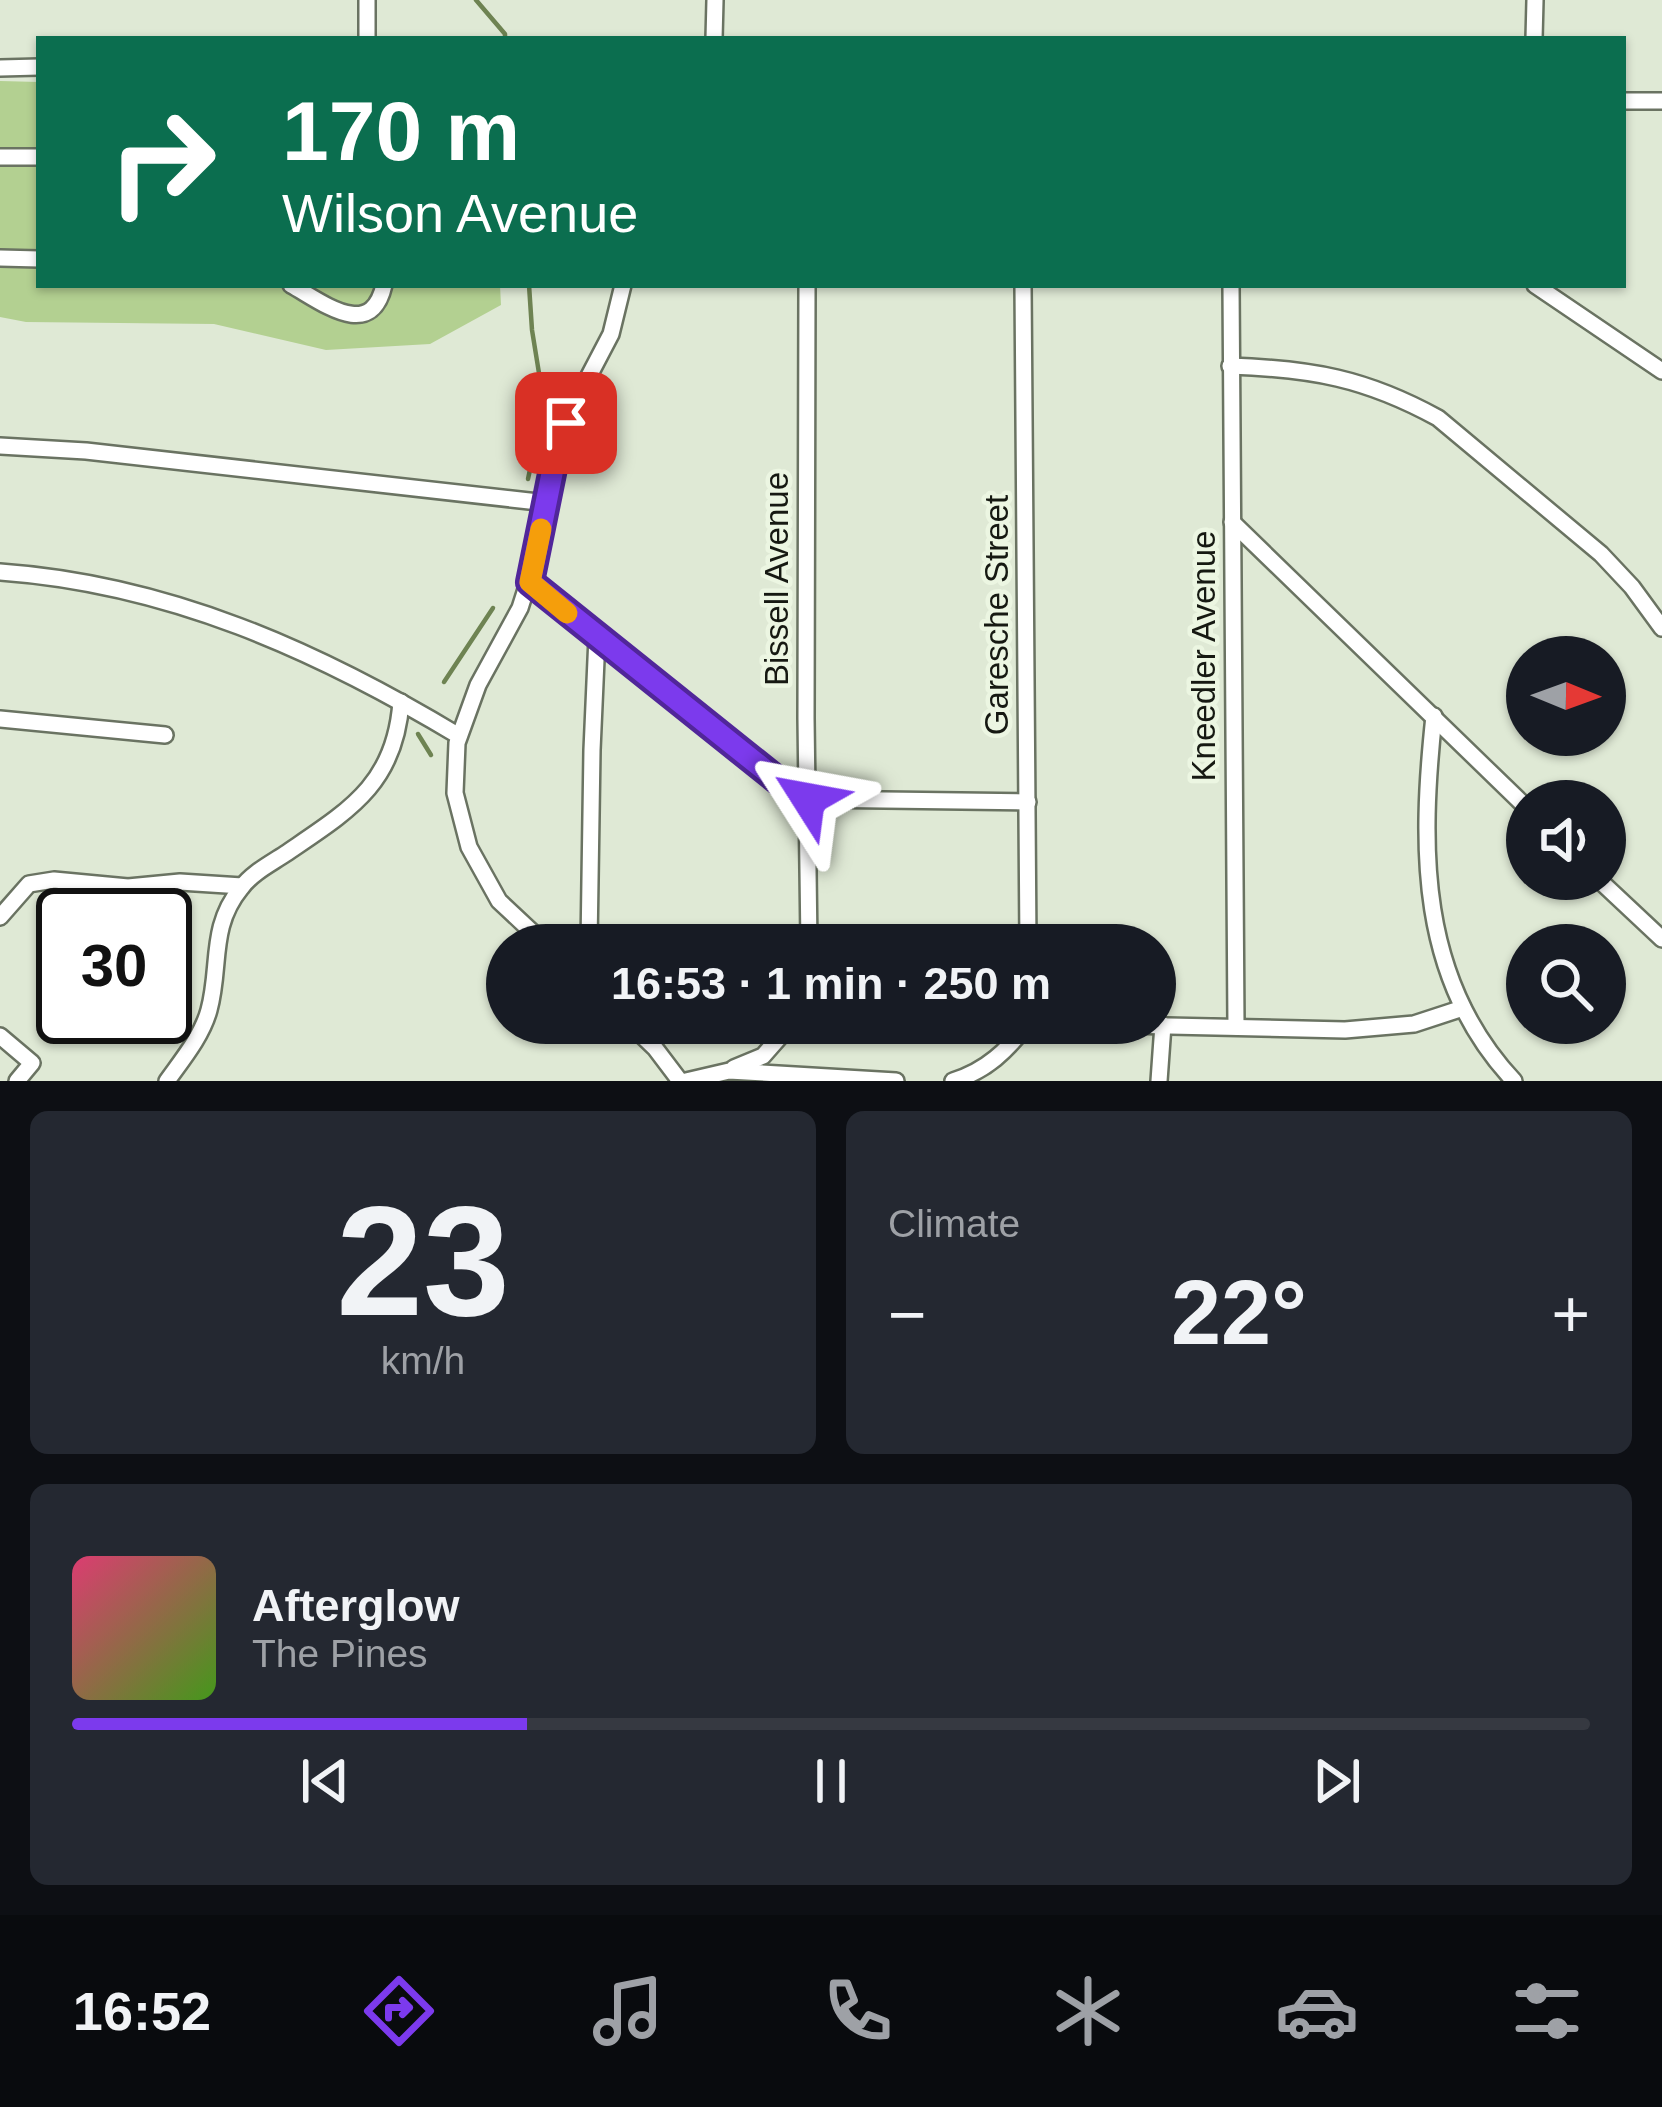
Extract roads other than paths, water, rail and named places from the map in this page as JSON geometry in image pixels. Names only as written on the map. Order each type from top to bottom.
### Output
[{"type":"street","points":[[367,0],[367,36]]},
{"type":"street","points":[[714,36],[715,0]]},
{"type":"street","points":[[1534,36],[1535,0]]},
{"type":"street","points":[[0,68],[36,67]]},
{"type":"street","points":[[1626,101],[1662,101]]},
{"type":"street","points":[[0,157],[36,157]]},
{"type":"street","points":[[0,258],[36,259]]},
{"type":"street","points":[[297,288],[349,315],[365,314],[376,306],[383,288]]},
{"type":"street","points":[[524,924],[499,901],[469,848],[455,793],[459,736],[478,685],[513,624],[530,582],[556,454],[566,423],[611,334],[622,288]]},
{"type":"street","name":"Bissell Avenue","points":[[807,288],[809,924]]},
{"type":"street","name":"Garesche Street","points":[[1023,288],[1028,924]]},
{"type":"street","name":"Kneedler Avenue","points":[[1231,288],[1236,1027]]},
{"type":"street","points":[[1539,288],[1662,371]]},
{"type":"street","points":[[1230,366],[1346,378],[1438,418],[1612,565],[1662,628]]},
{"type":"street","points":[[0,446],[86,451],[547,503]]},
{"type":"street","points":[[1232,522],[1506,787]]},
{"type":"street","points":[[0,572],[83,581],[186,606],[292,646],[459,736]]},
{"type":"street","points":[[530,582],[796,795],[808,799],[1028,802]]},
{"type":"street","points":[[589,924],[597,637]]},
{"type":"street","points":[[167,1081],[207,1017],[218,937],[242,886],[365,795],[395,742],[401,701]]},
{"type":"street","points":[[1434,716],[1427,813],[1431,906],[1438,943],[1463,1009],[1514,1081]]},
{"type":"street","points":[[0,719],[165,735]]},
{"type":"street","points":[[0,917],[29,884],[54,880],[128,887],[180,882],[242,886]]},
{"type":"street","points":[[1620,900],[1662,939]]},
{"type":"street","points":[[1176,1025],[1345,1030],[1414,1024],[1463,1009]]},
{"type":"street","points":[[0,1036],[32,1063],[17,1081]]},
{"type":"street","points":[[651,1044],[680,1080],[729,1071],[896,1081]]},
{"type":"street","points":[[729,1071],[764,1055],[776,1044]]},
{"type":"street","points":[[953,1081],[988,1066],[1012,1044]]},
{"type":"street","points":[[1160,1081],[1162,1044]]},
{"type":"waterway","points":[[476,0],[505,36]]},
{"type":"waterway","points":[[528,479],[544,404],[529,288]]},
{"type":"waterway","points":[[444,682],[493,608]]},
{"type":"waterway","points":[[418,734],[431,755]]}]
